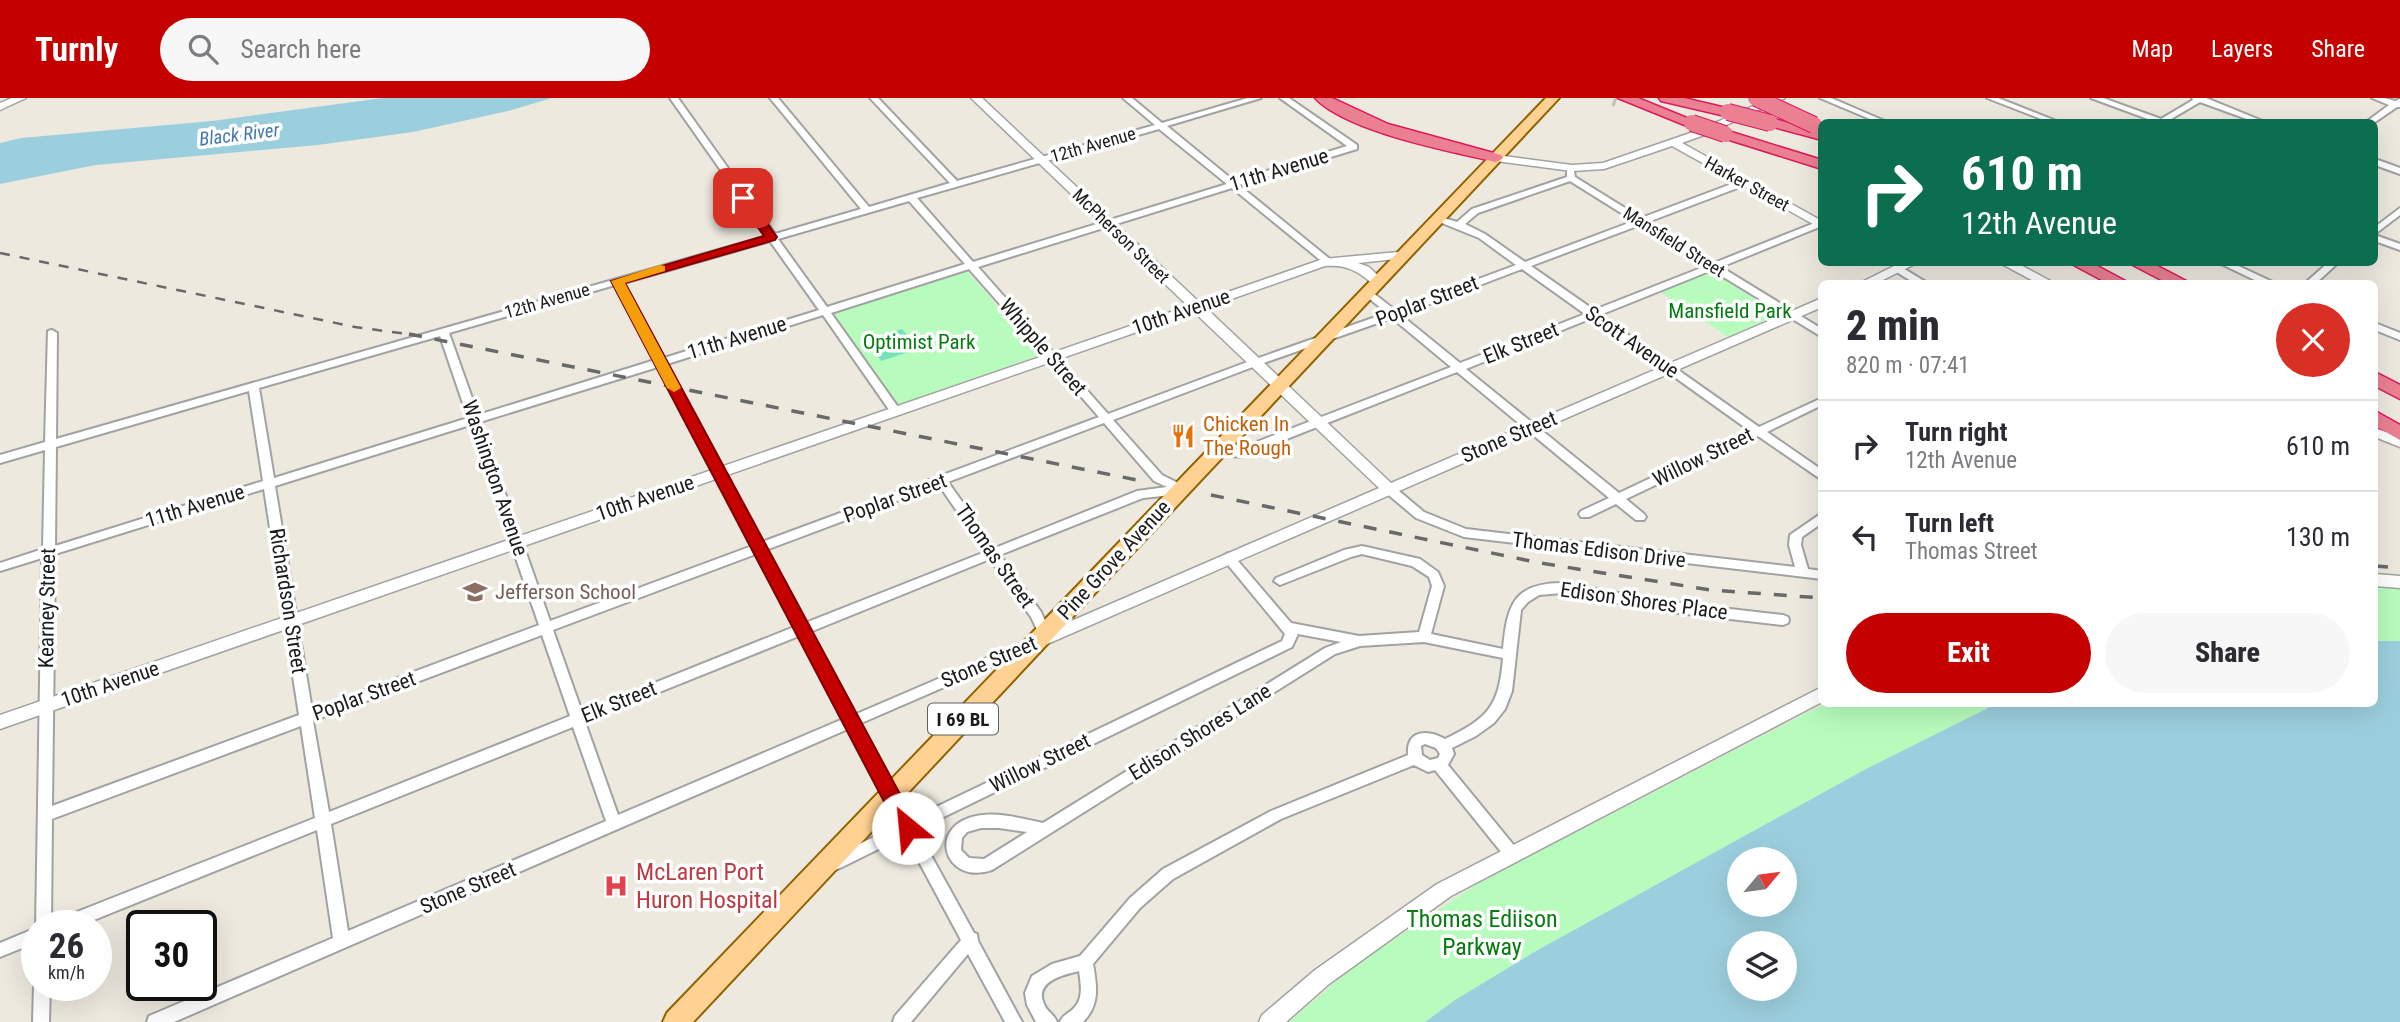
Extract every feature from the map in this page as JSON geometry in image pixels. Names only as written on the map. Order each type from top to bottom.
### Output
[{"type":"highway","points":[[1322,98],[1366,120],[1496,158]]},
{"type":"highway","points":[[1633,98],[1741,140]]},
{"type":"highway","points":[[1641,98],[1741,140],[1818,164]]},
{"type":"highway","points":[[1649,98],[1695,122]]},
{"type":"highway","points":[[1666,98],[1729,111],[1779,109]]},
{"type":"highway","points":[[1676,98],[1729,111]]},
{"type":"highway","points":[[1687,98],[1729,111]]},
{"type":"highway","points":[[1694,98],[1729,111]]},
{"type":"highway","points":[[1701,98],[1729,111]]},
{"type":"highway","points":[[1621,99],[1665,115],[1695,122]]},
{"type":"highway","points":[[2085,266],[2114,280]]},
{"type":"highway","points":[[2144,266],[2175,280]]},
{"type":"highway","points":[[2378,380],[2400,393]]},
{"type":"highway","points":[[2378,419],[2400,434]]},
{"type":"main road","name":"Pine Grove Avenue","points":[[676,1022],[1553,98]]},
{"type":"street","points":[[0,107],[22,98]]},
{"type":"street","points":[[674,98],[896,412]]},
{"type":"street","points":[[774,98],[867,210]]},
{"type":"street","points":[[874,98],[955,184]]},
{"type":"street","name":"McPherson Street","points":[[976,98],[1389,489]]},
{"type":"street","points":[[1127,98],[1329,262],[1360,267],[1394,314],[1640,517]]},
{"type":"street","name":"12th Avenue","points":[[0,459],[1256,98]]},
{"type":"street","name":"11th Avenue","points":[[0,567],[1354,147],[1284,98]]},
{"type":"street","points":[[1824,98],[1876,119]]},
{"type":"street","points":[[1991,98],[2047,119]]},
{"type":"street","points":[[2095,98],[2153,119]]},
{"type":"street","points":[[2376,98],[2398,104]]},
{"type":"street","points":[[2166,119],[2199,99],[2253,119]]},
{"type":"street","points":[[2376,119],[2398,104]]},
{"type":"street","points":[[1460,225],[1475,211],[1570,173],[1604,166],[1779,109]]},
{"type":"street","name":"Harker Street","points":[[1673,142],[1818,222]]},
{"type":"street","points":[[1496,158],[1570,173]]},
{"type":"street","points":[[2378,163],[2400,171]]},
{"type":"street","name":"Mansfield Street","points":[[1570,173],[1640,221],[1818,332]]},
{"type":"street","name":"Poplar Street","points":[[46,814],[1254,363],[1394,314],[1745,183]]},
{"type":"street","name":"Whipple Street","points":[[911,197],[1158,478],[1181,490]]},
{"type":"street","points":[[2378,229],[2400,211]]},
{"type":"street","name":"Scott Avenue","points":[[1437,219],[1477,232],[1818,473]]},
{"type":"street","name":"Elk Street","points":[[1218,451],[1237,454],[1320,423],[1818,225]]},
{"type":"street","points":[[2378,239],[2400,247]]},
{"type":"street","name":"10th Avenue","points":[[0,722],[1329,262],[1405,254]]},
{"type":"street","points":[[1870,280],[1892,266],[1917,280]]},
{"type":"street","points":[[2012,266],[2042,280]]},
{"type":"street","points":[[2230,266],[2263,280]]},
{"type":"street","points":[[2314,280],[2330,266]]},
{"type":"street","points":[[618,281],[850,721],[911,826],[1014,1022]]},
{"type":"street","name":"Stone Street","points":[[155,1022],[1818,304]]},
{"type":"street","points":[[2378,327],[2400,337]]},
{"type":"street","name":"Washington Avenue","points":[[443,331],[614,824]]},
{"type":"street","name":"Kearney Street","points":[[43,910],[52,333]]},
{"type":"street","name":"Richardson Street","points":[[253,385],[342,942]]},
{"type":"street","name":"Willow Street","points":[[1585,514],[1818,403]]},
{"type":"street","points":[[2378,433],[2400,442]]},
{"type":"street","name":"Thomas Street","points":[[942,481],[1037,615],[1040,638]]},
{"type":"street","name":"Thomas Edison Drive","points":[[1389,489],[1420,515],[1464,533],[1818,575]]},
{"type":"street","name":"Elk Street","points":[[101,910],[1142,494],[1181,490]]},
{"type":"street","points":[[1802,573],[1795,545],[1796,535],[1818,520]]},
{"type":"street","points":[[1280,582],[1348,553],[1363,550],[1416,562],[1434,575],[1438,586],[1424,637]]},
{"type":"street","points":[[1228,557],[1287,627]]},
{"type":"street","points":[[2378,580],[2400,582]]},
{"type":"street","name":"Edison Shores Place","points":[[1444,746],[1475,731],[1497,711],[1509,685],[1514,610],[1526,596],[1545,589],[1578,590],[1669,607],[1783,620]]},
{"type":"street","name":"Willow Street","points":[[820,871],[1287,644],[1292,633],[1287,627]]},
{"type":"street","name":"Edison Shores Lane","points":[[1287,627],[1359,641],[1424,637],[1510,655]]},
{"type":"street","name":"Edison Shores Lane","points":[[1043,829],[974,822],[957,831],[952,847],[960,862],[968,867],[987,865],[1330,652],[1359,641]]},
{"type":"street","points":[[1270,1022],[1322,977],[1444,890],[1818,696]]},
{"type":"street","points":[[1423,738],[1434,739],[1444,746],[1446,758],[1439,764],[1429,766],[1415,758],[1414,744],[1423,738]]},
{"type":"street","points":[[1049,1022],[1042,1017],[1035,1005],[1033,993],[1038,981],[1058,969],[1085,962],[1135,903],[1168,874],[1276,815],[1415,758]]},
{"type":"street","points":[[1439,764],[1511,853]]},
{"type":"street","points":[[901,1022],[971,939]]},
{"type":"street","points":[[0,950],[21,941]]},
{"type":"street","points":[[1068,1022],[1084,1011],[1090,1001],[1085,962]]},
{"type":"street","points":[[41,1022],[42,1001]]},
{"type":"green space","name":"Optimist Park","points":[[967,271],[1040,355],[896,405],[830,314]]},
{"type":"green space","name":"Mansfield Park","points":[[1710,271],[1779,314],[1728,337],[1660,292]]},
{"type":"green space","points":[[902,329],[918,349],[881,361],[866,340]]},
{"type":"green space","points":[[2378,587],[2400,588],[2400,641],[2378,641]]},
{"type":"green space","name":"Thomas Ediison Parkway","points":[[1818,707],[1990,707],[1864,770],[1536,951],[1455,1000],[1425,1022],[1289,1022],[1354,966],[1480,882]]},
{"type":"water","name":"Black River","points":[[383,98],[552,98],[508,111],[413,132],[318,145],[96,165],[0,184],[0,143],[21,138],[212,121]]},
{"type":"water","points":[[2378,641],[2400,641],[2400,1022],[1425,1022],[1455,1000],[1536,951],[1864,770],[1990,707],[2378,707]]},
{"type":"railway","points":[[0,253],[355,327],[413,335]]},
{"type":"railway","points":[[413,335],[422,336]]},
{"type":"railway","points":[[413,335],[1142,481]]},
{"type":"railway","points":[[1211,495],[1540,563],[1711,590],[1818,598]]},
{"type":"railway","points":[[2378,566],[2400,568]]},
{"type":"slow traffic","points":[[660,269],[618,281],[674,388]]},
{"type":"place","name":"Chicken In The Rough","points":[[1183,436]]},
{"type":"place","name":"Jefferson School","points":[[475,592]]},
{"type":"place","name":"McLaren Port Huron Hospital","points":[[616,886]]},
{"type":"route","points":[[743,198],[771,237],[618,281],[908,828]]}]
